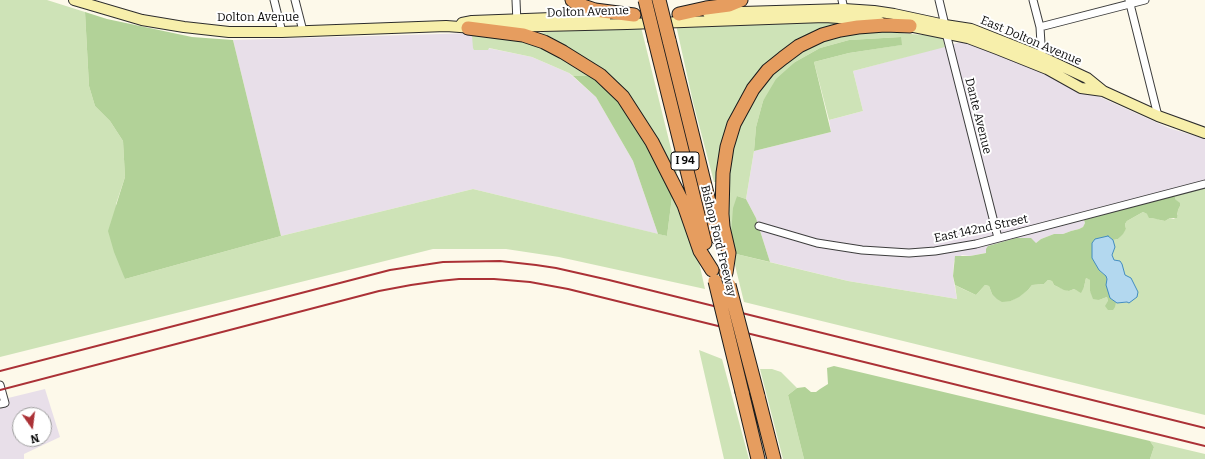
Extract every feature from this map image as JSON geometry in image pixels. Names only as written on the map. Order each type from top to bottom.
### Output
[{"type":"highway","points":[[572,0],[577,4],[595,10],[634,15]]},
{"type":"highway","name":"Bishop Ford Freeway","points":[[644,0],[714,276],[758,459]]},
{"type":"highway","name":"Bishop Ford Freeway","points":[[659,0],[774,459]]},
{"type":"highway","points":[[679,14],[729,5],[741,0]]},
{"type":"highway","points":[[728,279],[728,252],[722,214],[723,173],[727,147],[734,124],[752,89],[768,70],[783,58],[799,46],[822,36],[840,30],[858,27],[885,25],[910,26]]},
{"type":"highway","points":[[468,28],[524,35],[544,42],[564,52],[600,75],[623,97],[652,142],[684,205],[700,251],[714,276]]},
{"type":"street","name":"Dolton Avenue","points":[[74,0],[118,14],[163,24],[229,32],[282,32],[446,26],[468,28],[634,15],[679,14],[843,4],[894,14],[946,29]]},
{"type":"street","points":[[274,0],[282,32]]},
{"type":"street","points":[[295,0],[302,31]]},
{"type":"street","points":[[516,0],[517,23]]},
{"type":"street","name":"Dante Avenue","points":[[939,0],[998,238]]},
{"type":"street","points":[[1033,0],[1040,28],[1042,67]]},
{"type":"street","points":[[1040,28],[1130,2],[1146,0]]},
{"type":"street","points":[[1130,2],[1158,116]]},
{"type":"street","name":"Dolton Avenue","points":[[446,26],[472,21],[517,23],[825,17],[946,29]]},
{"type":"street","name":"East Dolton Avenue","points":[[946,29],[972,29],[1042,56],[1087,78],[1103,91],[1158,116],[1205,133]]},
{"type":"street","name":"East Dolton Avenue","points":[[946,29],[1042,67],[1081,88],[1103,91]]},
{"type":"street","name":"East 142nd Street","points":[[759,226],[816,243],[862,250],[909,253],[936,251],[976,244],[1205,184]]},
{"type":"street","points":[[0,384],[2,404]]},
{"type":"shaded area","points":[[475,33],[488,48],[532,57],[569,73],[596,97],[633,161],[658,234],[473,189],[281,236],[233,40]]},
{"type":"shaded area","points":[[961,42],[968,43],[1033,67],[1169,128],[1205,139],[1205,182],[1082,214],[1085,223],[1083,227],[1063,234],[1054,234],[1041,239],[1036,243],[970,256],[962,255],[954,261],[953,276],[957,299],[848,281],[770,262],[756,218],[746,199],[754,151],[831,132],[829,120],[863,111],[853,71]]},
{"type":"shaded area","points":[[45,389],[51,407],[12,407],[12,447],[39,447],[24,454],[24,459],[0,459],[0,400]]},
{"type":"shaded area","points":[[52,411],[60,437],[52,441]]},
{"type":"green space","points":[[0,0],[47,0],[85,12],[89,86],[95,106],[110,121],[123,141],[125,177],[116,204],[125,279],[281,236],[473,189],[667,236],[673,189],[697,253],[705,289],[559,257],[506,249],[433,249],[0,357]]},
{"type":"green space","points":[[85,12],[107,19],[192,37],[233,40],[281,236],[125,279],[114,252],[108,231],[125,177],[123,141],[110,121],[95,106],[89,86]]},
{"type":"green space","points":[[825,21],[855,22],[815,34],[746,91],[718,182],[714,182],[693,102],[676,25]]},
{"type":"green space","points":[[641,27],[677,173],[675,173],[636,108],[537,33],[589,28]]},
{"type":"green space","points":[[876,31],[923,35],[936,34],[943,39],[945,47],[853,71],[863,111],[829,120],[814,62],[849,53],[901,45],[901,37],[849,40],[820,48],[795,62],[763,101],[756,127],[754,151],[746,199],[737,196],[732,253],[729,231],[727,178],[733,145],[742,116],[773,72],[794,55],[834,36]]},
{"type":"green space","points":[[475,33],[519,39],[555,52],[594,76],[573,76],[532,57],[489,48],[488,50],[474,50],[472,36]]},
{"type":"green space","points":[[901,37],[902,45],[849,53],[814,62],[831,132],[754,151],[756,127],[763,101],[776,79],[795,62],[820,48],[849,40]]},
{"type":"green space","points":[[573,76],[594,76],[622,104],[673,189],[667,236],[658,234],[633,161],[596,97]]},
{"type":"green space","points":[[1205,187],[1205,415],[744,302],[732,253],[848,281],[957,299],[955,285],[976,295],[985,285],[989,286],[992,294],[1011,301],[1028,290],[1032,285],[1044,284],[1048,280],[1052,281],[1054,285],[1058,287],[1069,291],[1074,289],[1078,291],[1084,287],[1086,278],[1091,280],[1090,291],[1099,300],[1107,297],[1108,301],[1123,303],[1127,302],[1138,292],[1134,284],[1125,275],[1120,261],[1114,260],[1112,255],[1114,247],[1113,240],[1118,239],[1126,229],[1125,224],[1127,221],[1143,212],[1160,220],[1165,221],[1170,218],[1174,219],[1178,214],[1180,206],[1171,196]]},
{"type":"green space","points":[[737,196],[746,199],[756,218],[770,262],[732,253],[731,235],[733,208]]},
{"type":"green space","points":[[1171,196],[1175,197],[1175,199],[1180,203],[1177,218],[1170,218],[1165,221],[1149,218],[1147,214],[1143,212],[1127,221],[1125,224],[1126,229],[1118,239],[1113,240],[1108,236],[1099,270],[1106,276],[1110,298],[1116,302],[1113,310],[1108,310],[1105,306],[1108,301],[1107,297],[1099,300],[1093,299],[1090,291],[1090,280],[1086,278],[1081,293],[1074,289],[1069,291],[1064,290],[1054,285],[1052,281],[1048,280],[1044,284],[1032,285],[1019,297],[1011,301],[1002,302],[992,294],[989,286],[985,285],[976,295],[955,285],[953,276],[955,256],[970,256],[986,253],[988,246],[1016,238],[1031,238],[1036,243],[1041,239],[1054,234],[1063,234],[1079,229],[1083,227],[1085,223],[1084,220]]},
{"type":"green space","points":[[699,350],[722,359],[749,459],[724,459]]},
{"type":"green space","points":[[834,366],[1150,441],[1154,447],[1150,459],[804,459],[788,395],[797,388],[805,387],[811,392],[816,392],[828,384],[827,368]]},
{"type":"green space","points":[[760,369],[772,369],[781,372],[797,388],[788,395],[804,459],[783,459]]},
{"type":"green space","points":[[1150,441],[1205,454],[1205,459],[1150,459],[1154,447]]},
{"type":"water","points":[[1108,236],[1113,240],[1115,247],[1112,255],[1114,260],[1120,261],[1125,275],[1131,278],[1138,292],[1137,297],[1129,303],[1117,303],[1110,298],[1106,285],[1106,276],[1099,270],[1092,258],[1092,243],[1095,239]]},
{"type":"railway","points":[[0,371],[390,270],[443,262],[500,261],[556,268],[609,280],[1205,428]]},
{"type":"railway","points":[[0,390],[379,291],[439,281],[459,279],[494,279],[530,282],[568,289],[1205,446]]}]
